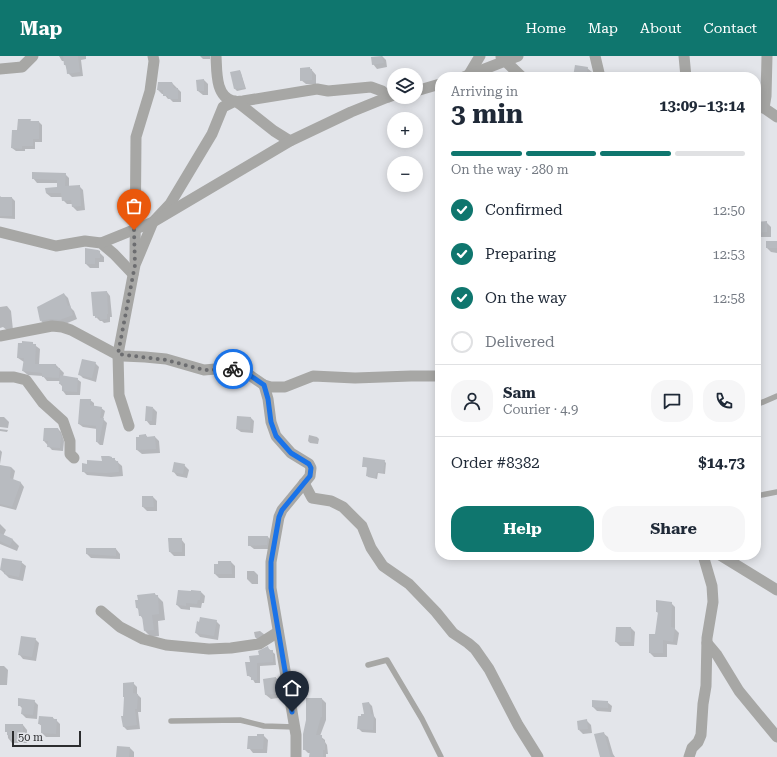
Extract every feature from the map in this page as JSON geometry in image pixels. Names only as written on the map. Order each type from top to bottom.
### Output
[{"type":"street","points":[[0,69],[22,67],[33,56]]},
{"type":"street","points":[[129,426],[119,395],[118,354],[134,270],[136,137],[150,91],[154,61],[153,56]]},
{"type":"street","points":[[216,56],[218,83],[222,93],[233,101],[241,104],[274,131],[290,141]]},
{"type":"street","points":[[469,72],[480,56]]},
{"type":"street","points":[[474,72],[502,59],[518,56]]},
{"type":"street","points":[[595,56],[599,72]]},
{"type":"street","points":[[684,56],[686,72]]},
{"type":"street","points":[[761,104],[766,89],[767,56]]},
{"type":"street","points":[[502,59],[516,72]]},
{"type":"street","points":[[423,89],[435,85]]},
{"type":"street","points":[[134,270],[153,222],[170,204],[212,134],[223,108],[235,101],[317,89],[328,91],[371,87],[387,94]]},
{"type":"street","points":[[0,232],[56,246],[85,241],[101,243],[153,222],[290,141],[350,112],[387,98]]},
{"type":"street","points":[[761,108],[777,117]]},
{"type":"street","points":[[101,243],[134,270]]},
{"type":"street","points":[[0,336],[52,326],[62,327],[71,330],[118,354],[166,360],[204,370],[227,368],[238,369],[264,385],[279,387],[285,387],[307,378],[319,376],[355,378],[435,376]]},
{"type":"street","points":[[0,377],[14,377],[26,380],[43,403],[63,420],[70,441],[70,454],[74,458]]},
{"type":"street","points":[[264,385],[268,399],[271,422],[276,436],[291,453],[310,466],[311,472],[310,476],[282,510],[279,517],[270,576],[278,632],[295,726],[297,748],[296,757]]},
{"type":"street","points":[[304,483],[312,498],[325,499],[336,503],[343,507],[359,522],[371,548],[383,566],[409,584],[453,632],[475,649],[490,669],[518,724],[538,757]]},
{"type":"street","points":[[689,757],[692,748],[698,742],[701,735],[706,686],[707,643],[714,594],[704,560]]},
{"type":"street","points":[[728,560],[777,590]]},
{"type":"street","points":[[102,611],[120,627],[143,639],[166,645],[209,649],[231,648],[259,644],[278,632]]},
{"type":"street","points":[[707,643],[717,655],[739,691],[777,737]]},
{"type":"lane","points":[[761,404],[777,396]]},
{"type":"lane","points":[[761,495],[777,492]]},
{"type":"lane","points":[[368,665],[387,660],[422,719],[441,757]]},
{"type":"lane","points":[[171,721],[240,720],[264,726],[295,726]]},
{"type":"building","points":[[63,56],[78,56],[80,72],[67,74]]},
{"type":"building","points":[[382,56],[384,63],[372,65],[371,57]]},
{"type":"building","points":[[575,65],[588,67],[587,72],[574,72]]},
{"type":"building","points":[[310,67],[310,69],[312,69],[312,80],[300,81],[300,68]]},
{"type":"building","points":[[240,70],[245,88],[234,89],[230,72]]},
{"type":"building","points":[[204,79],[204,91],[197,91],[196,80]]},
{"type":"building","points":[[158,82],[172,82],[174,88],[178,88],[178,99],[168,99],[168,96],[163,96],[163,90],[157,90]]},
{"type":"building","points":[[18,119],[31,119],[30,121],[39,121],[39,139],[33,139],[33,146],[22,146],[22,149],[11,148],[12,130],[17,130]]},
{"type":"building","points":[[32,172],[66,173],[65,186],[80,185],[81,206],[72,207],[71,200],[62,201],[61,193],[46,193],[45,188],[57,187],[57,180],[32,179]]},
{"type":"building","points":[[0,197],[12,197],[12,216],[0,216]]},
{"type":"building","points":[[767,221],[767,232],[761,233],[761,222]]},
{"type":"building","points":[[766,241],[777,241],[777,248],[766,248]]},
{"type":"building","points":[[85,248],[100,251],[100,258],[95,258],[95,264],[85,264]]},
{"type":"building","points":[[107,291],[107,319],[100,320],[99,317],[95,318],[95,316],[93,316],[91,292]]},
{"type":"building","points":[[64,293],[68,306],[70,305],[73,315],[60,320],[51,319],[40,321],[37,307]]},
{"type":"building","points":[[22,341],[33,342],[33,344],[36,344],[35,364],[56,364],[56,368],[60,368],[59,378],[42,377],[42,373],[22,371],[24,358],[17,358],[18,343],[22,343]]},
{"type":"building","points":[[82,359],[96,362],[92,378],[78,375]]},
{"type":"building","points":[[60,375],[78,378],[77,392],[62,391],[62,384],[59,384]]},
{"type":"building","points":[[80,399],[91,399],[90,405],[102,407],[100,418],[104,418],[99,442],[96,442],[96,426],[78,424]]},
{"type":"building","points":[[146,406],[153,407],[152,421],[145,421]]},
{"type":"building","points":[[237,416],[251,417],[250,430],[236,429]]},
{"type":"building","points":[[44,428],[58,428],[61,436],[60,448],[47,447],[48,441],[43,441]]},
{"type":"building","points":[[146,434],[146,437],[155,436],[156,449],[136,450],[136,437]]},
{"type":"building","points":[[101,456],[115,458],[115,461],[118,461],[119,472],[82,472],[82,463],[87,464],[87,460],[102,461]]},
{"type":"building","points":[[363,457],[385,460],[383,473],[377,472],[375,478],[366,476],[367,467],[362,467]]},
{"type":"building","points":[[174,462],[185,464],[183,474],[172,472]]},
{"type":"building","points":[[0,465],[11,467],[10,478],[21,482],[12,507],[0,504]]},
{"type":"building","points":[[142,496],[153,496],[154,507],[142,507]]},
{"type":"building","points":[[0,533],[13,539],[10,546],[0,541]]},
{"type":"building","points":[[248,536],[268,536],[267,545],[248,546]]},
{"type":"building","points":[[168,538],[182,538],[182,552],[169,552]]},
{"type":"building","points":[[86,548],[116,548],[116,556],[86,554]]},
{"type":"building","points":[[2,558],[22,561],[19,577],[4,574],[5,571],[0,570]]},
{"type":"building","points":[[218,561],[231,561],[232,574],[214,574],[214,564],[218,564]]},
{"type":"building","points":[[178,590],[201,591],[200,600],[198,600],[197,604],[186,603],[186,606],[176,605]]},
{"type":"building","points":[[155,593],[155,595],[158,595],[159,614],[152,615],[154,630],[144,631],[142,616],[139,616],[135,600],[138,600],[137,595]]},
{"type":"building","points":[[656,600],[672,602],[671,627],[675,628],[673,642],[663,640],[663,653],[649,653],[649,634],[655,634],[658,612],[656,612]]},
{"type":"building","points":[[200,617],[217,620],[214,636],[195,633],[197,621],[199,622]]},
{"type":"building","points":[[616,627],[631,627],[631,642],[615,642]]},
{"type":"building","points":[[21,636],[36,638],[32,657],[18,655]]},
{"type":"building","points":[[268,646],[269,650],[273,650],[273,662],[257,663],[257,680],[251,680],[251,676],[247,676],[245,662],[250,662],[249,656],[259,655],[258,651]]},
{"type":"building","points":[[276,677],[276,679],[279,679],[282,693],[265,695],[263,679]]},
{"type":"building","points":[[134,682],[133,693],[138,694],[137,709],[135,709],[137,725],[123,727],[121,716],[123,716],[123,683]]},
{"type":"building","points":[[18,698],[35,700],[33,715],[21,714],[22,706],[18,706]]},
{"type":"building","points":[[306,698],[322,698],[322,717],[316,735],[322,735],[322,740],[325,742],[323,757],[309,757],[310,750],[303,750],[303,734],[306,720]]},
{"type":"building","points":[[592,700],[608,701],[608,708],[592,707]]},
{"type":"building","points":[[369,702],[371,714],[374,715],[373,730],[357,729],[358,716],[364,714],[362,703]]},
{"type":"building","points":[[39,716],[53,717],[53,719],[57,719],[56,734],[41,733],[41,724],[38,724]]},
{"type":"building","points":[[587,719],[588,729],[578,730],[577,721]]},
{"type":"building","points":[[5,724],[23,724],[23,739],[10,739],[10,735],[7,735],[7,732],[5,732]]},
{"type":"building","points":[[604,732],[611,757],[600,757],[594,734]]},
{"type":"building","points":[[257,734],[264,734],[263,749],[247,749],[248,736],[257,736]]},
{"type":"building","points":[[117,746],[130,747],[129,757],[116,757]]},
{"type":"way so far","points":[[134,230],[135,265],[118,354],[123,356],[166,360],[187,364],[204,370],[227,368],[233,369]]},
{"type":"route","points":[[233,369],[238,369],[248,374],[264,385],[268,399],[271,422],[276,436],[295,457],[309,464],[311,468],[310,476],[282,510],[279,517],[271,562],[271,588],[292,712]]}]
